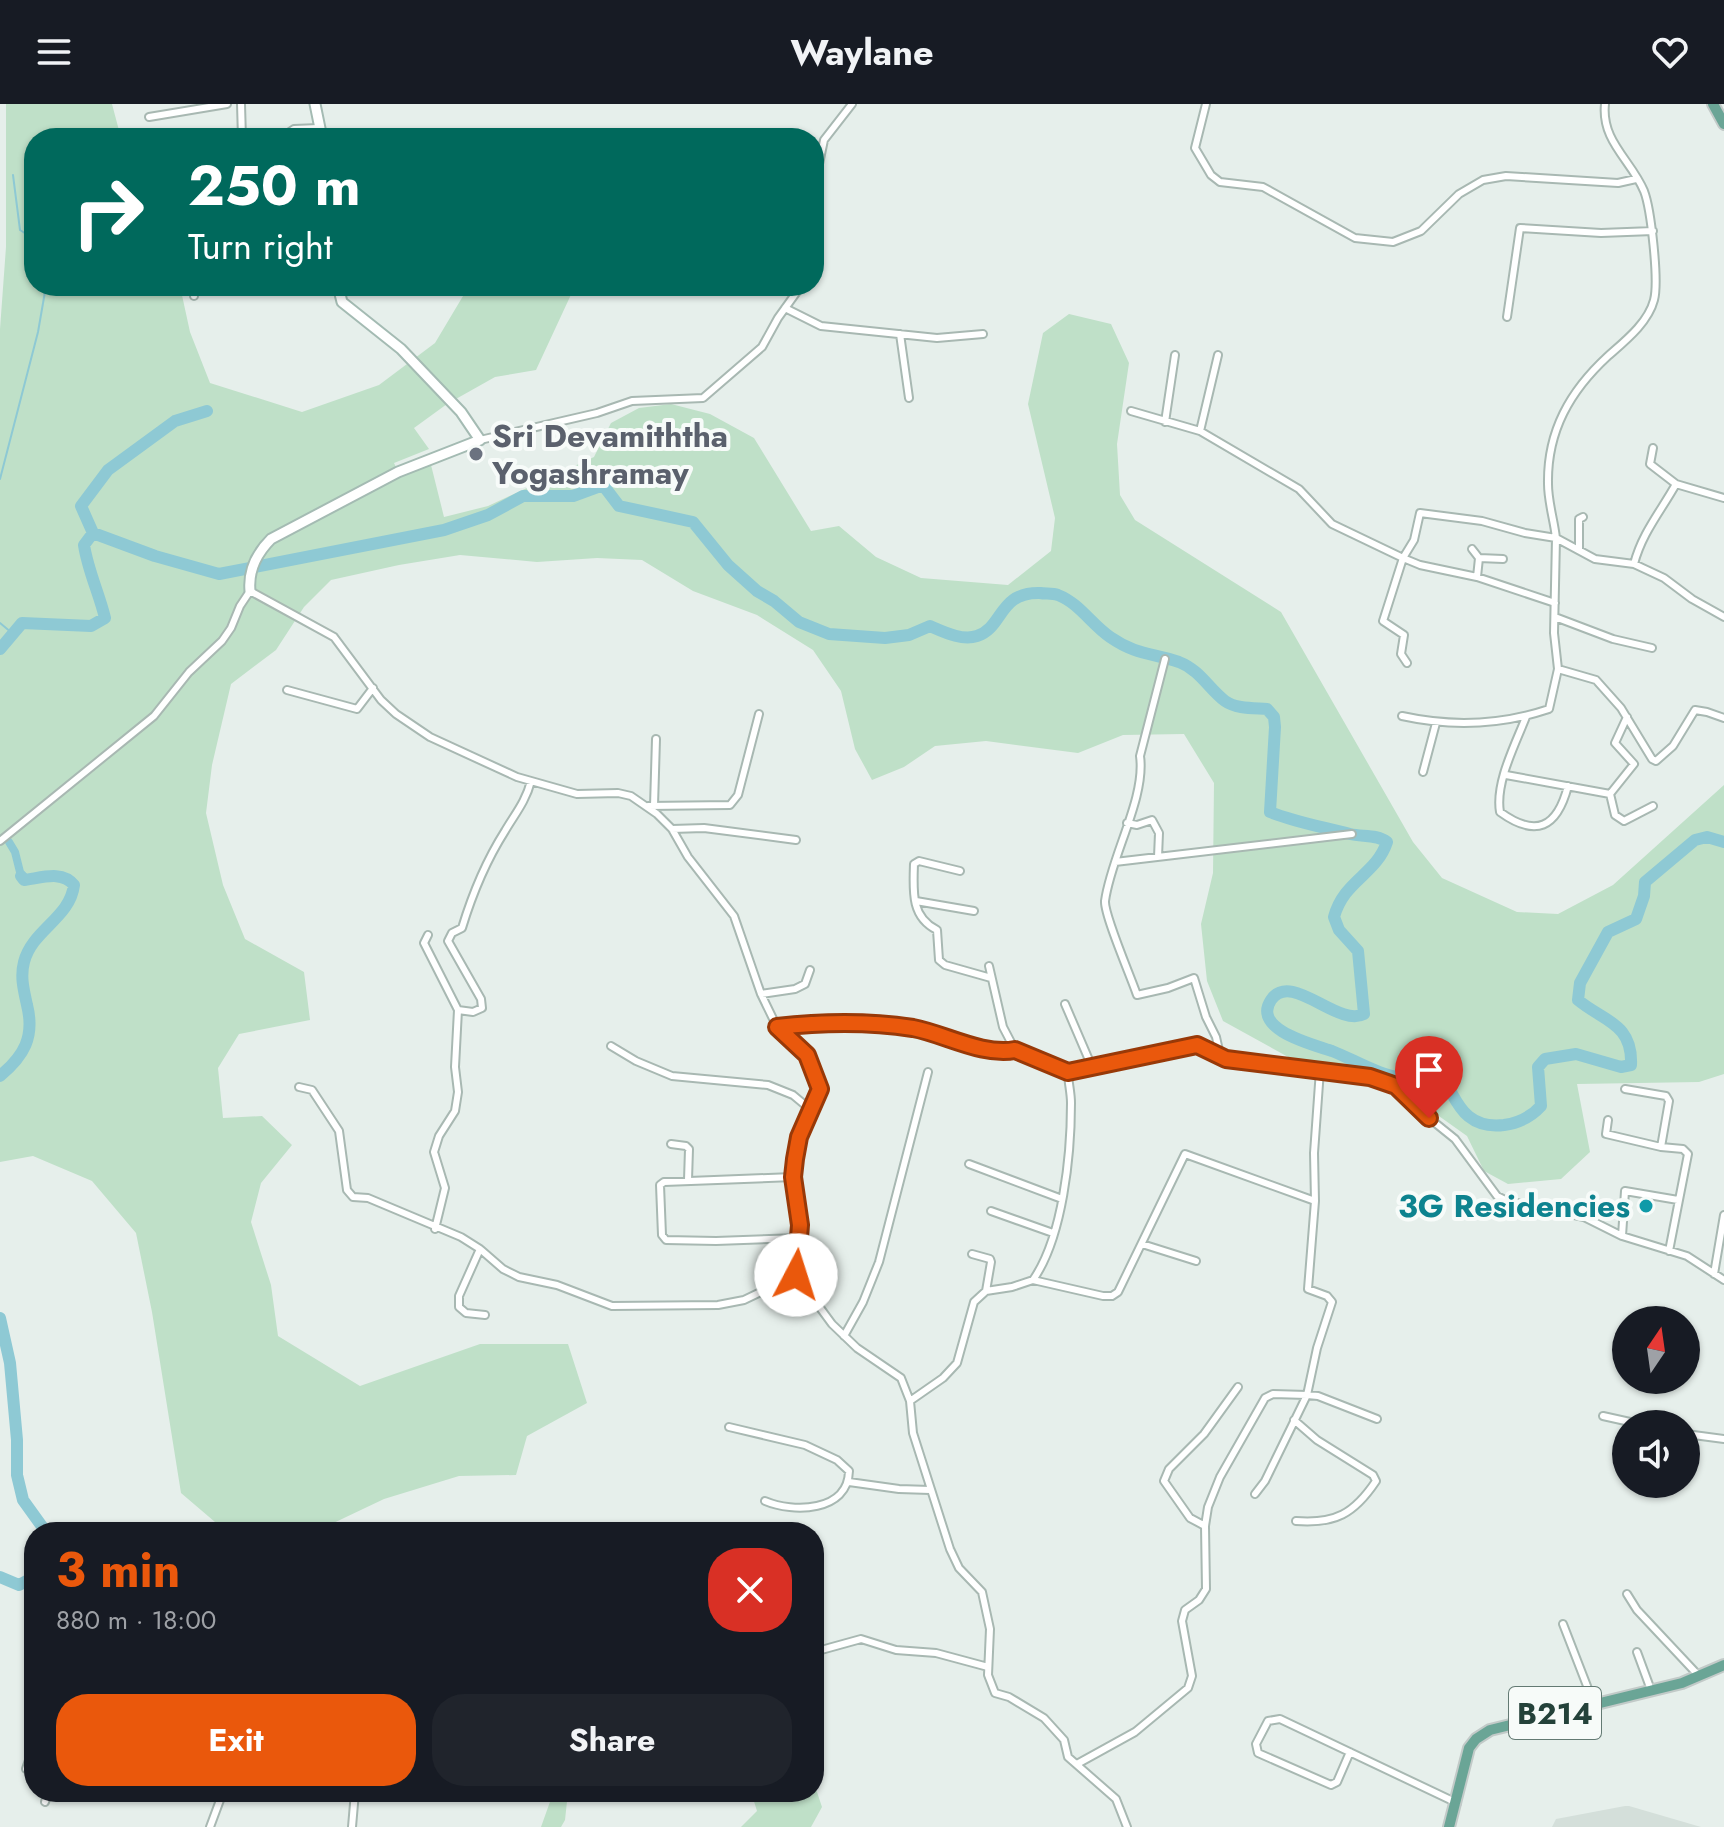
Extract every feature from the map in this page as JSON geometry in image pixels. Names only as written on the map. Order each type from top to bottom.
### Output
[{"type":"main road","points":[[1713,104],[1724,124]]},
{"type":"main road","name":"B214","points":[[1449,1827],[1469,1748],[1476,1739],[1495,1728],[1700,1677],[1724,1665]]},
{"type":"street","points":[[149,117],[227,104]]},
{"type":"street","points":[[241,104],[242,128]]},
{"type":"street","points":[[315,104],[320,128]]},
{"type":"street","points":[[824,140],[852,104]]},
{"type":"street","points":[[1206,104],[1195,148],[1211,175],[1220,182],[1263,187],[1355,238],[1393,242],[1421,231],[1459,194],[1483,180],[1506,176],[1618,183],[1636,179]]},
{"type":"street","points":[[1402,716],[1436,723],[1526,716],[1549,709],[1558,669],[1556,538],[1548,483],[1555,427],[1566,406],[1602,362],[1636,331],[1654,300],[1653,231],[1644,191],[1607,130],[1605,104]]},
{"type":"street","points":[[1507,317],[1520,228],[1601,233],[1653,231]]},
{"type":"street","points":[[340,296],[342,302],[401,349],[461,412],[480,440]]},
{"type":"street","points":[[0,841],[154,716],[189,672],[231,628],[250,587],[258,552],[271,539],[398,472],[480,440],[597,413],[632,401],[703,398],[762,347],[794,296]]},
{"type":"street","points":[[785,308],[821,326],[937,338],[983,334]]},
{"type":"street","points":[[900,334],[909,398]]},
{"type":"street","points":[[1165,422],[1175,355]]},
{"type":"street","points":[[1200,431],[1218,355]]},
{"type":"street","points":[[1131,411],[1200,431],[1299,489],[1332,524],[1403,558],[1420,565],[1477,577],[1555,603]]},
{"type":"street","points":[[1653,448],[1650,464],[1676,484],[1724,498]]},
{"type":"street","points":[[1634,564],[1646,531],[1676,484]]},
{"type":"street","points":[[1407,663],[1401,654],[1404,635],[1383,621],[1403,558],[1414,540],[1420,513],[1482,521],[1556,538],[1595,559],[1634,564],[1664,578],[1724,617]]},
{"type":"street","points":[[1579,550],[1579,519],[1583,517]]},
{"type":"street","points":[[1472,549],[1479,558],[1477,577]]},
{"type":"street","points":[[1479,558],[1503,559]]},
{"type":"street","points":[[250,587],[334,637],[396,714],[430,737],[531,781],[577,794],[618,793],[651,806],[672,829],[688,857],[734,916],[761,994],[777,1027],[807,1055],[820,1089],[799,1137],[793,1177],[800,1225],[796,1275],[844,1336],[901,1378],[910,1401],[913,1433],[930,1490],[959,1568],[982,1592],[990,1629],[990,1685],[995,1693],[1009,1697],[1044,1718],[1064,1740],[1068,1757],[1116,1799],[1127,1827]]},
{"type":"street","points":[[1555,617],[1613,639],[1652,648]]},
{"type":"street","points":[[1165,659],[1140,756],[1139,778],[1105,904],[1137,995],[1194,978],[1220,1055]]},
{"type":"street","points":[[1558,669],[1596,680],[1627,717],[1656,761],[1673,746],[1695,710],[1724,718]]},
{"type":"street","points":[[287,690],[357,709],[373,688]]},
{"type":"street","points":[[651,806],[730,805],[738,795],[759,714]]},
{"type":"street","points":[[1526,716],[1498,799],[1500,812],[1514,822],[1536,828],[1547,823],[1558,812],[1568,786]]},
{"type":"street","points":[[1610,794],[1634,764],[1615,743],[1627,717]]},
{"type":"street","points":[[1423,772],[1436,723]]},
{"type":"street","points":[[651,806],[656,739]]},
{"type":"street","points":[[1506,775],[1610,794]]},
{"type":"street","points":[[458,1010],[473,1012],[482,1008],[481,999],[448,941],[452,933],[462,928],[482,875],[518,813],[531,781]]},
{"type":"street","points":[[1610,794],[1615,815],[1624,821],[1653,806]]},
{"type":"street","points":[[1127,823],[1137,825],[1152,820],[1159,833],[1158,857]]},
{"type":"street","points":[[672,829],[704,828],[796,840]]},
{"type":"street","points":[[1115,862],[1352,834]]},
{"type":"street","points":[[960,871],[919,861],[914,864],[916,911],[925,924],[937,930],[939,960],[945,965],[991,978]]},
{"type":"street","points":[[916,901],[974,911]]},
{"type":"street","points":[[428,935],[424,943],[458,1010],[455,1111],[439,1136],[434,1152],[445,1188],[435,1229]]},
{"type":"street","points":[[989,966],[1003,1027],[1015,1050]]},
{"type":"street","points":[[761,994],[795,989],[805,984],[810,970]]},
{"type":"street","points":[[1065,1004],[1092,1067]]},
{"type":"street","points":[[777,1027],[829,1022],[915,1029],[974,1045],[1015,1050],[1068,1072],[1197,1045],[1226,1059],[1370,1077],[1396,1086],[1455,1139],[1497,1196],[1507,1201],[1584,1217],[1622,1236],[1687,1256],[1724,1280]]},
{"type":"street","points":[[611,1046],[636,1061],[672,1076],[779,1088],[811,1110]]},
{"type":"street","points":[[1255,1494],[1265,1481],[1307,1395],[1317,1348],[1332,1302],[1327,1296],[1308,1289],[1320,1070]]},
{"type":"street","points":[[844,1336],[863,1302],[879,1262],[928,1072]]},
{"type":"street","points":[[1033,1280],[1053,1233],[1062,1199],[1070,1133],[1068,1072]]},
{"type":"street","points":[[299,1087],[312,1090],[339,1131],[347,1190],[353,1197],[368,1198],[435,1229],[461,1237],[503,1269],[519,1277],[557,1285],[612,1306],[718,1305],[744,1300],[796,1275]]},
{"type":"street","points":[[1625,1089],[1666,1096],[1669,1101],[1661,1147]]},
{"type":"street","points":[[1608,1120],[1606,1134],[1683,1149],[1688,1154],[1669,1251]]},
{"type":"street","points":[[671,1144],[689,1149],[688,1180]]},
{"type":"street","points":[[910,1401],[943,1378],[957,1363],[974,1302],[986,1291],[1033,1280],[1103,1296],[1118,1292],[1185,1154],[1315,1201]]},
{"type":"street","points":[[969,1164],[1062,1199]]},
{"type":"street","points":[[793,1177],[688,1180],[660,1185],[662,1235],[666,1240],[705,1241],[799,1238]]},
{"type":"street","points":[[1622,1236],[1625,1191],[1678,1200]]},
{"type":"street","points":[[991,1211],[1053,1233]]},
{"type":"street","points":[[1714,1274],[1724,1215]]},
{"type":"street","points":[[1142,1244],[1196,1261]]},
{"type":"street","points":[[480,1249],[459,1296],[459,1307],[466,1313],[485,1315]]},
{"type":"street","points":[[972,1254],[990,1259],[986,1291]]},
{"type":"street","points":[[1205,1526],[1190,1518],[1175,1501],[1164,1481],[1169,1469],[1204,1434],[1238,1387]]},
{"type":"street","points":[[1077,1764],[1135,1732],[1188,1688],[1192,1676],[1182,1621],[1185,1610],[1199,1600],[1206,1589],[1205,1526],[1208,1507],[1220,1477],[1265,1398],[1273,1394],[1318,1396],[1377,1419]]},
{"type":"street","points":[[1603,1416],[1612,1418]]},
{"type":"street","points":[[1294,1420],[1317,1440],[1376,1479],[1370,1491],[1349,1513],[1316,1523],[1296,1521]]},
{"type":"street","points":[[729,1427],[805,1445],[837,1460],[849,1471],[849,1482],[841,1495],[809,1509],[781,1508],[765,1501]]},
{"type":"street","points":[[1700,1436],[1724,1439]]},
{"type":"street","points":[[849,1482],[930,1490]]},
{"type":"street","points":[[1627,1594],[1637,1610],[1700,1677]]},
{"type":"street","points":[[1563,1624],[1594,1704]]},
{"type":"street","points":[[824,1649],[861,1639],[896,1650],[936,1653],[988,1667]]},
{"type":"street","points":[[1637,1652],[1651,1690]]},
{"type":"street","points":[[1350,1752],[1337,1782],[1331,1785],[1258,1753],[1256,1744],[1268,1721],[1280,1719],[1350,1752],[1457,1803]]},
{"type":"street","points":[[210,1827],[219,1802]]},
{"type":"street","points":[[352,1827],[354,1802]]},
{"type":"shaded area","points":[[1625,1806],[1701,1827],[1552,1827],[1556,1819]]},
{"type":"green space","points":[[6,104],[112,104],[118,128],[24,128],[24,296],[182,296],[190,332],[210,383],[302,412],[379,385],[435,343],[463,296],[570,296],[536,370],[495,377],[447,404],[414,428],[429,449],[394,463],[401,477],[431,465],[444,517],[488,506],[594,457],[611,423],[639,408],[671,404],[710,414],[754,438],[811,531],[839,526],[876,557],[921,578],[1008,585],[1051,551],[1055,518],[1028,404],[1043,333],[1069,314],[1111,324],[1129,363],[1117,444],[1120,495],[1135,520],[1281,612],[1413,842],[1442,878],[1517,912],[1558,914],[1613,885],[1724,785],[1724,1074],[1699,1082],[1577,1084],[1590,1152],[1561,1179],[1508,1184],[1484,1171],[1467,1136],[1429,1109],[1403,1084],[1361,1071],[1290,1058],[1223,1021],[1207,981],[1201,924],[1213,873],[1214,783],[1184,734],[1123,735],[1078,753],[986,741],[935,746],[904,767],[872,780],[855,749],[841,691],[813,650],[757,615],[693,591],[642,560],[597,558],[537,562],[460,555],[331,580],[304,607],[276,650],[231,684],[212,765],[206,813],[223,885],[245,939],[304,972],[310,1020],[239,1034],[218,1068],[223,1118],[262,1116],[292,1145],[261,1183],[251,1222],[271,1285],[278,1336],[360,1386],[480,1344],[568,1344],[587,1403],[527,1436],[516,1475],[459,1476],[384,1499],[336,1522],[215,1522],[181,1493],[136,1233],[92,1181],[33,1156],[0,1162],[0,329],[6,247]]},
{"type":"green space","points":[[550,1802],[567,1802],[561,1827],[541,1827]]},
{"type":"green space","points":[[754,1802],[820,1802],[822,1807],[811,1827],[741,1827],[757,1811]]},
{"type":"waterway","points":[[13,175],[20,230],[24,233]]},
{"type":"waterway","points":[[0,479],[44,296]]},
{"type":"waterway","points":[[93,533],[81,506],[108,470],[175,421],[207,411]]},
{"type":"waterway","points":[[0,649],[22,623],[91,626],[105,618],[84,545],[93,533],[155,556],[219,574],[444,530],[488,515],[523,496],[573,496],[603,485],[619,506],[693,522],[728,565],[757,591],[799,622],[829,634],[885,638],[909,635],[930,626],[953,635],[977,636],[986,632],[1016,598],[1026,594],[1058,595],[1119,643],[1186,665],[1229,704],[1267,709],[1274,717],[1275,727],[1270,812],[1299,822],[1387,842],[1375,862],[1345,894],[1334,917],[1339,930],[1358,951],[1364,1014],[1341,1014],[1290,992],[1280,993],[1271,1000],[1267,1011],[1270,1020],[1277,1028],[1300,1040],[1387,1075],[1406,1078],[1436,1075],[1465,1113],[1487,1125],[1519,1121],[1541,1106],[1538,1067],[1545,1059],[1576,1054],[1621,1067],[1631,1065],[1630,1051],[1622,1032],[1578,1000],[1580,983],[1608,932],[1636,919],[1645,882],[1695,840],[1707,837],[1724,842]]},
{"type":"waterway","points":[[0,623],[12,633]]},
{"type":"waterway","points":[[9,842],[21,876]]},
{"type":"waterway","points":[[0,1076],[26,1045],[30,1027],[22,973],[28,951],[66,906],[74,885],[57,876],[24,880],[21,876]]},
{"type":"waterway","points":[[0,1318],[10,1363],[17,1475],[23,1500],[39,1522]]},
{"type":"waterway","points":[[0,1577],[19,1585],[24,1582]]},
{"type":"place","name":"Sri Devamiththa Yogashramay","points":[[476,454]]},
{"type":"place","name":"3G Residencies","points":[[1646,1206]]},
{"type":"route","points":[[796,1275],[800,1225],[793,1177],[795,1159],[799,1137],[820,1089],[807,1055],[777,1027],[829,1022],[915,1029],[974,1045],[1015,1050],[1068,1072],[1197,1045],[1226,1059],[1370,1077],[1396,1086],[1414,1100],[1429,1118]]}]
